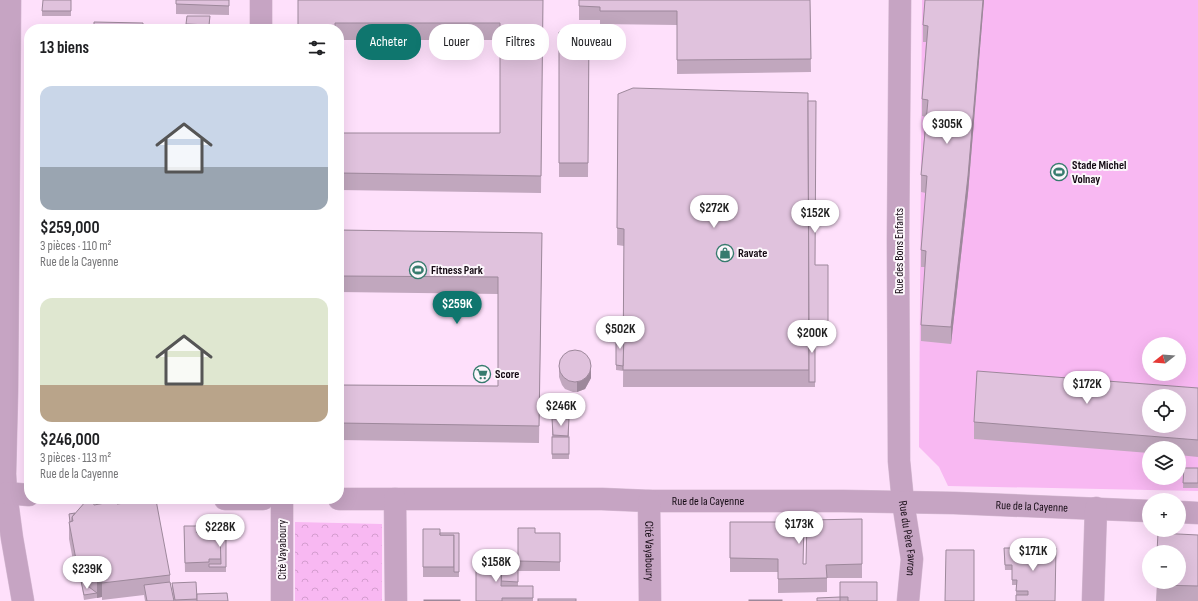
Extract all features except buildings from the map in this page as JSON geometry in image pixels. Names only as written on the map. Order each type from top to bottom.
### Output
[{"type":"street","points":[[10,0],[6,492],[12,541],[23,601]]},
{"type":"street","points":[[261,0],[261,24]]},
{"type":"street","name":"Rue des Bons Enfants","points":[[900,0],[899,450],[903,502]]},
{"type":"street","points":[[6,492],[24,494]]},
{"type":"street","name":"Rue de la Cayenne","points":[[344,499],[602,499],[648,501],[827,500],[954,503],[1142,511]]},
{"type":"street","points":[[395,499],[396,601]]},
{"type":"street","name":"Cité Vayaboury","points":[[648,501],[650,601]]},
{"type":"street","name":"Rue du Père Favron","points":[[900,601],[899,565],[903,502]]},
{"type":"street","name":"Rue du Père Favron","points":[[903,502],[912,559],[908,601]]},
{"type":"street","name":"Cité Vayaboury","points":[[282,504],[282,601]]},
{"type":"street","points":[[1093,601],[1096,508]]},
{"type":"street","points":[[1186,512],[1198,513]]},
{"type":"green space","name":"Stade Michel Volnay","points":[[922,0],[1198,0],[1198,491],[948,486],[939,467],[919,447]]},
{"type":"green space","points":[[295,522],[382,524],[382,601],[295,601]]},
{"type":"place","name":"Stade Michel Volnay","points":[[1059,172]]},
{"type":"place","name":"Ravate","points":[[725,253]]},
{"type":"place","name":"Fitness Park","points":[[418,270]]},
{"type":"place","name":"Score","points":[[482,374]]}]
